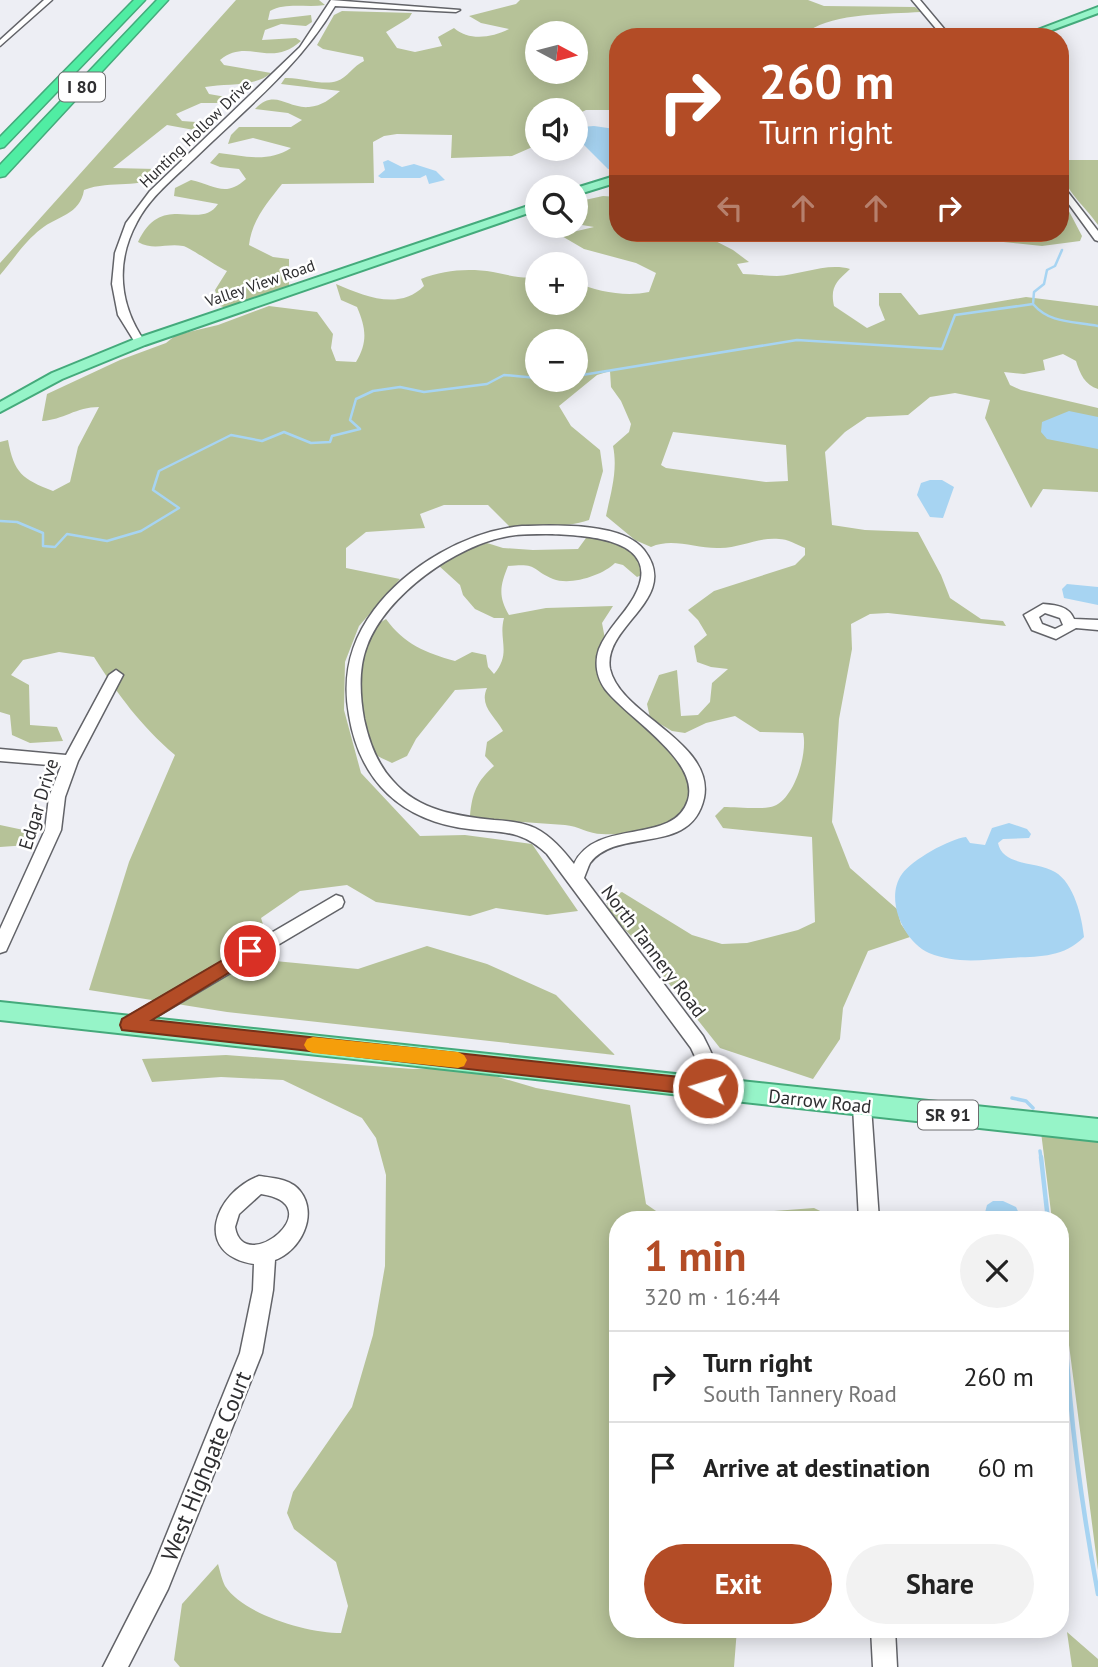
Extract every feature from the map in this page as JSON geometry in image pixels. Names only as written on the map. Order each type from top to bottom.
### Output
[{"type":"highway","name":"I 80","points":[[0,144],[140,0]]},
{"type":"highway","name":"I 80","points":[[0,173],[163,0]]},
{"type":"main road","points":[[1049,28],[1098,10]]},
{"type":"main road","points":[[588,188],[609,181]]},
{"type":"main road","name":"Valley View Road","points":[[0,408],[57,376],[140,342],[525,210]]},
{"type":"main road","name":"Darrow Road","points":[[0,1011],[1098,1130]]},
{"type":"street","points":[[0,44],[48,0]]},
{"type":"street","points":[[916,0],[939,28]]},
{"type":"street","points":[[334,2],[456,10]]},
{"type":"street","name":"Hunting Hollow Drive","points":[[140,342],[126,322],[119,301],[117,273],[120,249],[131,223],[152,194],[304,46],[334,2]]},
{"type":"street","points":[[1069,198],[1098,238]]},
{"type":"street","name":"North Tannery Road","points":[[575,879],[579,865],[593,849],[614,840],[648,836],[685,817],[696,799],[697,781],[695,773],[681,756],[616,694],[603,672],[606,648],[648,585],[648,567],[639,553],[615,537],[601,534],[556,530],[508,532],[475,543],[440,561],[385,606],[366,631],[356,654],[357,723],[375,768],[396,794],[411,806],[451,822],[505,827],[532,833],[561,859],[575,879],[697,1042],[708,1065],[708,1088]]},
{"type":"street","points":[[1071,623],[1098,625]]},
{"type":"street","name":"Edgar Drive","points":[[0,946],[40,865],[53,830],[57,797],[70,761],[116,675]]},
{"type":"street","points":[[0,755],[70,761]]},
{"type":"street","points":[[128,1025],[336,902]]},
{"type":"street","points":[[862,1106],[868,1211]]},
{"type":"street","name":"West Highgate Court","points":[[115,1667],[160,1581],[251,1353],[263,1290],[265,1254]]},
{"type":"street","points":[[883,1638],[885,1667]]},
{"type":"green space","points":[[236,0],[319,0],[325,5],[289,6],[270,11],[268,20],[311,15],[312,22],[306,26],[281,24],[265,30],[262,40],[296,38],[301,41],[290,49],[279,53],[240,51],[220,60],[224,65],[271,73],[249,83],[205,87],[209,94],[237,99],[234,103],[201,103],[176,114],[182,121],[210,119],[212,128],[205,132],[167,125],[113,168],[156,169],[164,172],[145,181],[84,190],[78,205],[35,234],[0,275],[0,263]]},
{"type":"green space","points":[[520,0],[808,0],[824,6],[915,7],[921,12],[847,18],[814,28],[609,28],[609,110],[588,110],[588,98],[525,98],[525,150],[512,156],[451,158],[452,135],[397,134],[384,136],[373,142],[374,183],[282,184],[257,220],[249,245],[273,257],[289,259],[289,286],[227,308],[220,306],[215,290],[227,271],[183,246],[149,246],[138,242],[158,218],[210,212],[218,204],[174,196],[175,188],[191,180],[226,189],[239,185],[246,179],[239,169],[210,163],[219,153],[265,157],[291,148],[253,138],[228,144],[231,135],[239,127],[291,127],[302,120],[288,113],[255,109],[262,103],[275,100],[301,107],[314,106],[326,102],[340,91],[281,84],[285,78],[337,81],[364,61],[363,57],[323,49],[317,45],[334,15],[342,11],[412,13],[409,18],[386,32],[397,48],[415,52],[442,46],[438,37],[454,28],[466,35],[480,37],[509,29],[481,23],[469,16],[516,4]]},
{"type":"green space","points":[[1069,160],[1098,160],[1098,225],[1069,189]]},
{"type":"green space","points":[[609,196],[609,242],[717,242],[749,262],[737,264],[743,274],[777,276],[833,267],[850,269],[835,285],[834,306],[867,328],[885,320],[879,305],[879,293],[901,293],[919,315],[1026,297],[1098,306],[1098,389],[1084,378],[1076,361],[1063,354],[1043,360],[1045,370],[1024,374],[1004,372],[1010,385],[1021,390],[1098,408],[1098,492],[1043,489],[1031,508],[985,418],[990,400],[955,393],[930,397],[908,415],[867,417],[845,432],[825,452],[832,525],[865,530],[918,532],[950,598],[981,619],[1003,621],[1006,626],[888,613],[870,614],[851,624],[852,649],[839,719],[832,822],[850,868],[897,909],[901,924],[910,937],[868,951],[843,1008],[840,1039],[813,1079],[720,1048],[632,937],[611,915],[605,899],[622,892],[692,935],[722,944],[747,943],[798,930],[815,922],[812,837],[723,828],[715,816],[724,807],[764,808],[781,801],[794,784],[802,762],[803,733],[760,732],[735,716],[706,723],[685,733],[672,731],[650,718],[647,704],[659,675],[677,670],[681,716],[698,715],[710,702],[712,683],[728,669],[697,662],[694,646],[707,635],[688,610],[714,591],[795,565],[805,555],[805,548],[785,540],[771,539],[728,548],[668,543],[651,547],[635,540],[606,516],[614,472],[613,446],[629,432],[631,424],[621,401],[611,387],[610,371],[597,375],[588,382],[588,329],[525,329],[525,392],[576,392],[559,406],[571,426],[600,450],[603,471],[589,520],[560,525],[510,527],[488,505],[444,505],[420,514],[425,528],[366,532],[346,548],[346,568],[400,579],[359,626],[345,662],[344,710],[361,773],[420,836],[465,835],[532,844],[578,911],[547,915],[496,908],[470,916],[376,902],[347,885],[300,891],[261,918],[275,961],[358,969],[427,946],[487,964],[556,995],[615,1055],[227,1012],[89,990],[129,862],[175,755],[151,733],[131,709],[94,657],[59,652],[23,660],[11,675],[29,685],[30,725],[57,727],[63,741],[30,743],[12,735],[10,715],[0,712],[0,442],[8,440],[13,460],[21,473],[34,483],[53,491],[70,482],[78,447],[99,407],[42,421],[47,394],[120,360],[166,343],[176,335],[218,325],[269,306],[317,312],[333,334],[331,348],[336,361],[356,362],[364,341],[362,322],[357,307],[341,300],[336,284],[358,293],[393,300],[414,294],[424,286],[421,279],[447,272],[474,270],[525,277],[525,315],[588,315],[588,286],[612,293],[649,292],[656,273],[636,263],[584,249],[565,238],[588,238],[588,228],[594,227],[588,226],[588,199]],"holes":[[[673,432],[786,445],[788,481],[766,482],[666,468],[661,465]]]},
{"type":"green space","points":[[1069,211],[1082,236],[1080,241],[1042,246],[1004,242],[1069,242]]},
{"type":"green space","points":[[594,536],[610,540],[632,553],[642,566],[644,574],[637,577],[623,565],[615,563],[603,572],[586,578],[560,581],[530,566],[508,566],[502,585],[503,602],[509,615],[546,608],[613,606],[602,623],[605,639],[597,669],[603,686],[664,743],[689,773],[692,790],[688,804],[678,815],[650,829],[617,834],[597,834],[565,825],[470,816],[476,788],[494,766],[485,756],[487,742],[503,731],[486,705],[487,688],[455,690],[416,739],[407,756],[392,763],[374,753],[361,722],[359,681],[367,642],[375,628],[386,619],[408,641],[435,655],[455,661],[472,652],[486,655],[488,667],[494,674],[502,659],[504,618],[494,618],[475,609],[463,595],[460,585],[438,565],[457,554],[487,543],[503,548],[533,550],[578,549],[586,538]]},
{"type":"green space","points":[[0,825],[33,832],[28,845],[0,847]]},
{"type":"green space","points":[[226,1055],[413,1069],[464,1067],[536,1088],[630,1105],[646,1204],[656,1211],[609,1211],[609,1638],[736,1638],[734,1667],[180,1667],[174,1660],[182,1604],[218,1564],[225,1586],[246,1606],[295,1626],[341,1633],[348,1606],[336,1562],[294,1529],[287,1513],[293,1492],[352,1407],[373,1335],[385,1266],[386,1175],[376,1138],[362,1118],[283,1080],[221,1077],[152,1082],[142,1059]]},
{"type":"green space","points":[[1040,1124],[1098,1130],[1098,1570],[1069,1345],[1069,1211],[1051,1211]]},
{"type":"green space","points":[[814,1208],[820,1211],[774,1211]]},
{"type":"green space","points":[[1069,1634],[1098,1659],[1098,1667],[1072,1667]]},
{"type":"water","points":[[588,126],[609,128],[608,169],[588,149]]},
{"type":"water","points":[[388,160],[402,167],[414,164],[436,171],[445,180],[429,184],[426,175],[420,178],[381,178],[378,176],[385,170],[383,162]]},
{"type":"water","points":[[1069,411],[1098,417],[1098,449],[1047,439],[1041,432],[1042,422]]},
{"type":"water","points":[[942,480],[954,487],[943,518],[930,517],[917,495],[921,483]]},
{"type":"water","points":[[1067,584],[1098,587],[1098,605],[1064,598],[1062,589]]},
{"type":"water","points":[[1009,823],[1027,829],[1031,834],[1029,838],[1003,839],[998,843],[1001,851],[1014,860],[1048,869],[1062,877],[1076,901],[1084,937],[1067,949],[1049,955],[969,960],[949,959],[929,953],[912,940],[899,919],[895,895],[902,874],[922,857],[959,839],[966,837],[970,843],[985,845],[992,828]]},
{"type":"water","points":[[993,1201],[1003,1201],[1016,1207],[1018,1211],[985,1211],[987,1205]]},
{"type":"waterway","points":[[1033,304],[1034,292],[1044,284],[1047,270],[1055,266],[1062,250]]},
{"type":"waterway","points":[[588,374],[797,340],[942,349],[955,315],[1033,304]]},
{"type":"waterway","points":[[1033,304],[1055,318],[1098,326]]},
{"type":"waterway","points":[[0,521],[17,522],[43,533],[43,546],[55,547],[67,534],[107,541],[141,531],[179,508],[153,490],[159,471],[231,435],[262,441],[284,432],[311,443],[330,442],[332,436],[360,429],[350,420],[356,399],[373,391],[400,387],[424,392],[487,384],[504,375],[525,377]]},
{"type":"waterway","points":[[1012,1098],[1026,1101],[1033,1108]]},
{"type":"waterway","points":[[1040,1151],[1041,1158]]},
{"type":"waterway","points":[[1041,1157],[1047,1211]]},
{"type":"waterway","points":[[1069,1384],[1078,1471],[1098,1594]]},
{"type":"slow traffic","points":[[313,1045],[458,1060]]},
{"type":"route","points":[[250,951],[128,1025],[708,1088]]}]
